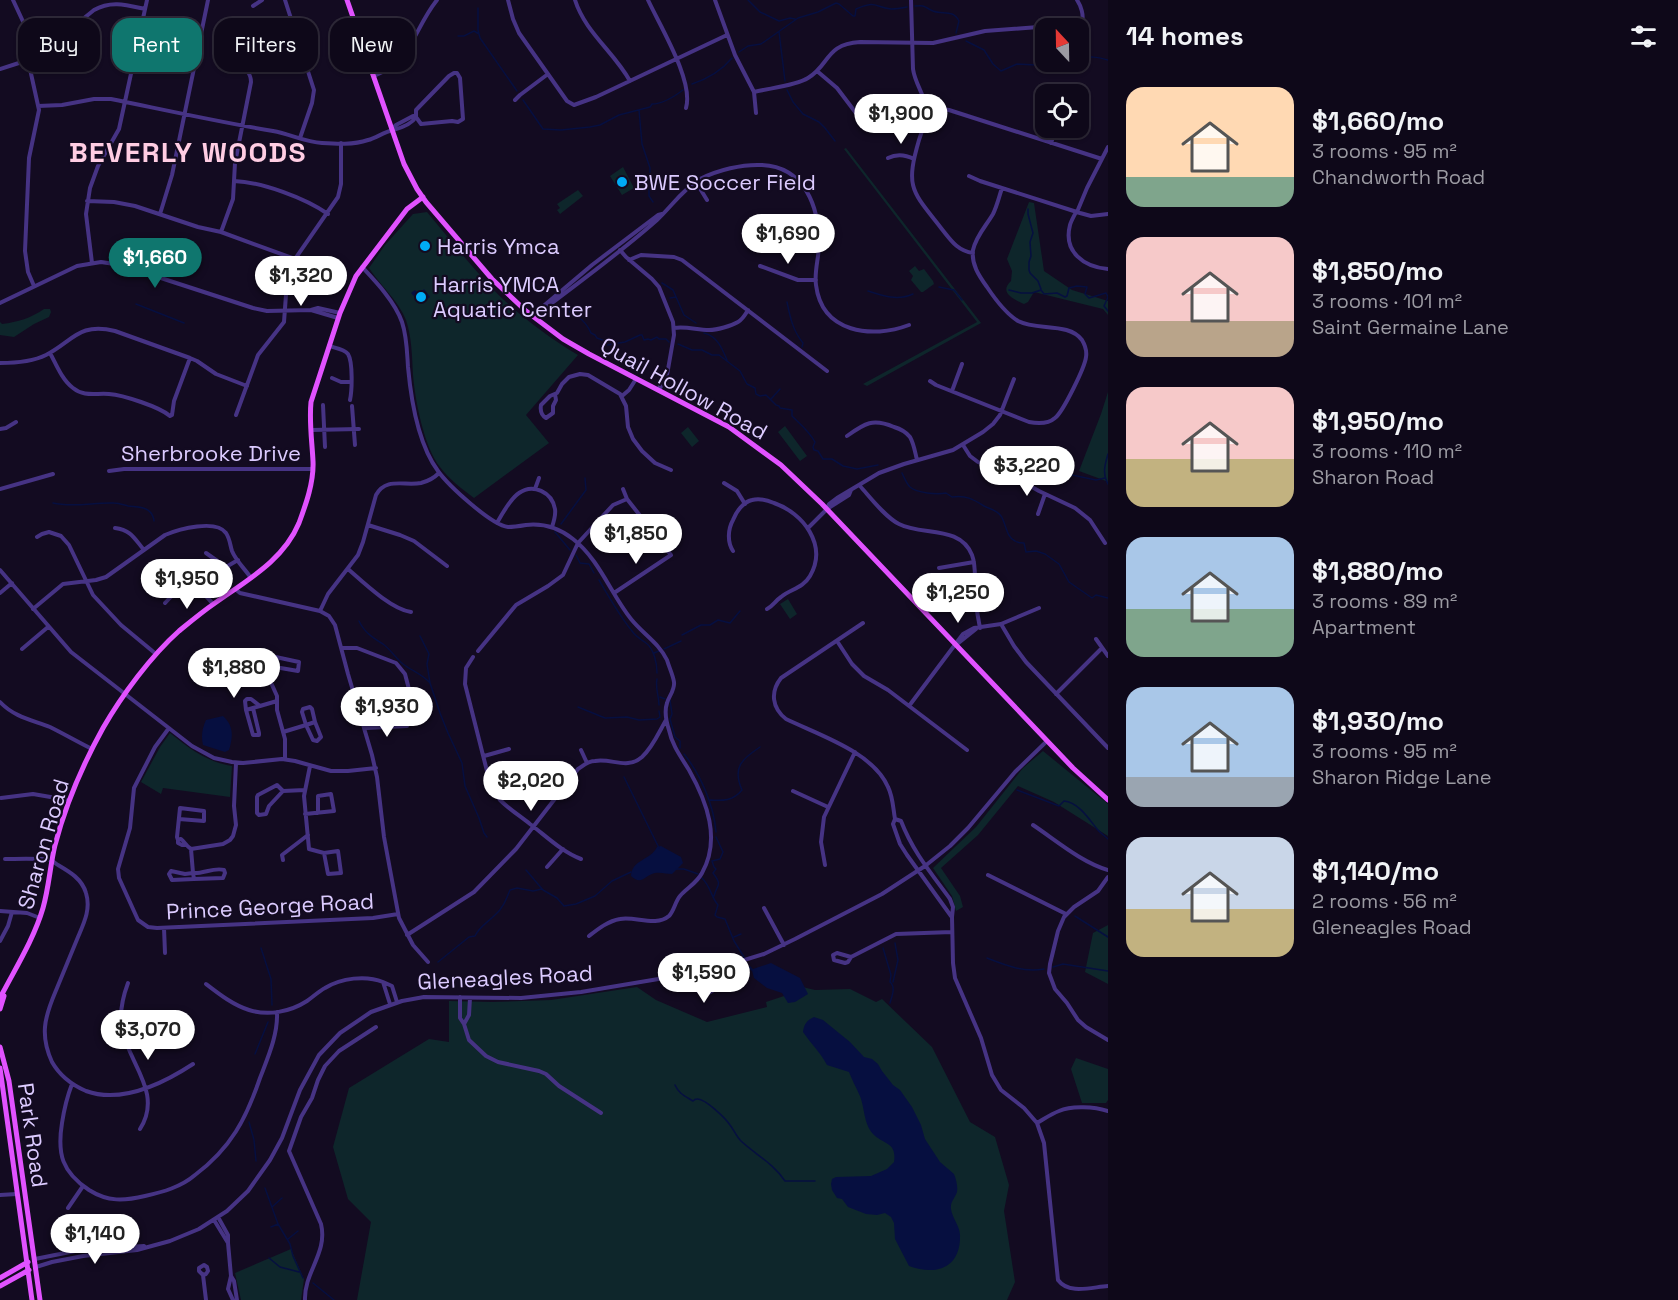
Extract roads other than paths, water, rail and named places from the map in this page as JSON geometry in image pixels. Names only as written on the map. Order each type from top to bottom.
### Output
[{"type":"main road","points":[[347,0],[404,164],[423,197]]},
{"type":"main road","name":"Sharon Road","points":[[0,997],[40,918],[68,800],[110,716],[156,654],[213,604],[274,560],[290,539],[299,521],[310,487],[313,469],[310,414],[313,395],[339,315],[350,287],[362,267],[407,209],[423,197]]},
{"type":"main road","name":"Quail Hollow Road","points":[[423,197],[492,279],[532,316],[589,354],[729,427],[781,465],[827,509],[1089,785],[1108,800]]},
{"type":"main road","points":[[0,1009],[10,980]]},
{"type":"main road","name":"Park Road","points":[[0,1041],[10,1090],[40,1300]]},
{"type":"main road","name":"Park Road","points":[[0,1068],[1,1091],[32,1300]]},
{"type":"main road","points":[[0,1278],[35,1259]]},
{"type":"main road","points":[[0,1286],[36,1267]]},
{"type":"street","points":[[13,0],[21,18]]},
{"type":"street","points":[[92,263],[86,214],[87,201],[94,175],[119,129],[147,0]]},
{"type":"street","points":[[160,214],[172,175],[208,0]]},
{"type":"street","points":[[253,6],[262,0]]},
{"type":"street","points":[[285,0],[314,90],[314,97],[300,138]]},
{"type":"street","points":[[374,76],[389,68],[404,55],[436,2],[429,0]]},
{"type":"street","points":[[508,0],[519,33],[567,101],[574,105],[597,97],[727,35]]},
{"type":"street","points":[[575,0],[586,23],[630,81]]},
{"type":"street","points":[[648,0],[688,89],[686,108]]},
{"type":"street","points":[[715,0],[735,55],[754,92],[756,113]]},
{"type":"street","points":[[911,0],[914,76],[926,107],[925,124],[911,177],[919,198],[954,244],[964,252],[973,253]]},
{"type":"street","points":[[1077,0],[1083,18]]},
{"type":"street","points":[[84,18],[94,10],[112,3],[145,9]]},
{"type":"street","points":[[754,92],[803,81],[817,71],[833,51],[848,43],[943,42],[985,31],[1035,27]]},
{"type":"street","points":[[0,69],[18,63]]},
{"type":"street","points":[[817,71],[837,88],[865,125]]},
{"type":"street","points":[[31,72],[38,106],[38,120],[29,158],[25,251],[28,272],[34,286]]},
{"type":"street","points":[[221,232],[233,199],[235,163],[251,78],[248,72]]},
{"type":"street","points":[[457,73],[460,78],[463,119],[458,122],[421,124],[416,117],[416,110],[449,76],[457,73]]},
{"type":"street","points":[[515,100],[548,75]]},
{"type":"street","points":[[38,106],[111,99],[275,131],[313,142],[341,143],[364,141],[392,130],[396,125],[413,116],[416,117]]},
{"type":"street","points":[[926,107],[949,110],[1102,159]]},
{"type":"street","points":[[1051,143],[1053,138]]},
{"type":"street","points":[[236,415],[258,355],[282,326],[285,319],[287,281],[295,259],[328,214],[340,191],[341,143]]},
{"type":"street","points":[[1108,147],[1076,212],[1069,232],[1073,251],[1084,263],[1108,269]]},
{"type":"street","points":[[888,158],[902,156],[914,159]]},
{"type":"street","points":[[532,316],[539,313],[620,250],[696,182],[722,171],[759,165],[778,169],[797,179],[809,195],[816,212],[819,245],[817,292],[822,304],[833,318],[857,331],[894,330],[909,325]]},
{"type":"street","points":[[969,176],[1076,212],[1091,216],[1108,214]]},
{"type":"street","points":[[234,181],[260,185],[309,202],[328,214]]},
{"type":"street","points":[[696,182],[707,200]]},
{"type":"street","points":[[930,381],[1037,424],[1053,419],[1062,410],[1086,360],[1087,354],[1081,339],[1073,332],[1035,327],[1017,320],[1007,313],[976,272],[973,253],[977,239],[993,214],[1002,188]]},
{"type":"street","points":[[87,201],[122,203],[221,232],[295,259]]},
{"type":"street","points":[[532,316],[592,265],[663,213]]},
{"type":"street","points":[[620,250],[659,287],[674,328],[672,352],[665,380],[659,390]]},
{"type":"street","points":[[629,260],[640,255],[679,258],[827,371]]},
{"type":"street","points":[[0,303],[69,269],[92,263],[109,263],[253,308],[267,311],[318,308],[339,315]]},
{"type":"street","points":[[760,266],[798,280],[816,280]]},
{"type":"street","points":[[362,267],[387,296],[402,320],[416,418],[426,450],[439,473],[454,489],[497,524],[512,527],[536,524],[552,527],[564,532],[578,543],[632,620],[659,647],[674,681],[666,708],[666,719],[673,744],[696,783],[708,813],[712,839],[708,857],[701,875],[679,897],[671,914],[666,918],[658,921],[620,919],[607,923],[589,936]]},
{"type":"street","points":[[674,328],[714,330],[737,323],[748,310]]},
{"type":"street","points":[[0,363],[30,361],[50,353],[75,335],[104,329],[190,358],[200,362],[216,374],[247,386]]},
{"type":"street","points":[[329,346],[339,348],[348,354],[350,400]]},
{"type":"street","points":[[50,353],[66,382],[79,392],[89,395],[122,396],[161,410],[170,416],[190,358]]},
{"type":"street","points":[[952,391],[963,364]]},
{"type":"street","points":[[555,394],[553,413],[546,418],[540,411],[541,405],[555,394],[565,380],[573,375],[588,375],[618,392],[626,406],[628,427],[633,439],[651,459],[671,470]]},
{"type":"street","points":[[332,378],[341,382],[351,382]]},
{"type":"street","points":[[622,396],[636,379]]},
{"type":"street","points":[[808,528],[827,509],[849,495],[851,490],[879,473],[953,450],[974,439],[993,424],[1014,379]]},
{"type":"street","points":[[323,405],[326,447]]},
{"type":"street","points":[[352,406],[356,429],[355,445]]},
{"type":"street","points":[[0,429],[16,422]]},
{"type":"street","points":[[847,436],[866,424],[877,422],[888,424],[901,429],[908,435],[917,460]]},
{"type":"street","points":[[310,430],[356,429]]},
{"type":"street","points":[[963,445],[970,456],[978,462],[1011,475],[1082,512],[1105,543]]},
{"type":"street","name":"Sherbrooke Drive","points":[[109,471],[124,469],[313,469]]},
{"type":"street","points":[[320,611],[328,594],[361,548],[376,495],[384,485],[423,482],[439,473]]},
{"type":"street","points":[[0,489],[53,474]]},
{"type":"street","points":[[535,489],[539,478]]},
{"type":"street","points":[[724,483],[737,491],[745,504]]},
{"type":"street","points":[[860,486],[894,522],[906,527],[956,538],[967,547],[974,562],[979,628]]},
{"type":"street","points":[[497,524],[518,494],[524,490],[535,489],[547,494],[555,506],[552,527]]},
{"type":"street","points":[[614,593],[671,555],[627,499],[623,489]]},
{"type":"street","points":[[1038,514],[1045,494]]},
{"type":"street","points":[[478,651],[516,605],[563,574],[578,543],[613,505],[627,499]]},
{"type":"street","points":[[733,551],[729,541],[732,520],[745,504],[752,500],[761,499],[772,502],[792,511],[808,528],[816,551],[810,576],[799,588],[781,597],[767,609]]},
{"type":"street","points":[[33,609],[59,587],[68,583],[106,577],[169,533],[212,525],[226,533],[237,560],[251,578]]},
{"type":"street","points":[[368,525],[414,541],[447,566]]},
{"type":"street","points":[[116,528],[130,533],[144,550]]},
{"type":"street","points":[[37,537],[49,532],[61,536],[69,545],[91,593],[111,615],[156,654]]},
{"type":"street","points":[[206,553],[226,567],[237,560]]},
{"type":"street","points":[[939,568],[974,562]]},
{"type":"street","points":[[348,569],[397,607],[411,612]]},
{"type":"street","points":[[0,570],[71,652],[204,754],[236,763],[285,759],[338,771],[376,768]]},
{"type":"street","points":[[0,593],[12,584]]},
{"type":"street","points":[[165,603],[180,590],[188,589],[198,591],[213,604]]},
{"type":"street","points":[[235,589],[240,593],[320,611],[334,622],[376,768],[384,837],[398,914],[412,945],[428,962]]},
{"type":"street","points":[[909,706],[956,645],[979,628],[1001,624],[1039,608]]},
{"type":"street","points":[[863,623],[781,678],[775,688],[774,700],[778,711],[786,719],[855,752],[871,763],[885,781],[891,795],[895,819],[893,824],[900,844],[952,916]]},
{"type":"street","points":[[1001,624],[1019,653],[1108,748]]},
{"type":"street","points":[[22,649],[48,627]]},
{"type":"street","points":[[1096,639],[1108,656]]},
{"type":"street","points":[[837,641],[857,670],[967,750]]},
{"type":"street","points":[[341,648],[351,646],[396,663],[405,674],[410,693]]},
{"type":"street","points":[[1056,694],[1102,648]]},
{"type":"street","points":[[269,666],[298,671],[299,662],[271,656],[269,666],[267,676],[277,699],[277,710],[286,745],[285,759]]},
{"type":"street","points":[[473,657],[466,668],[464,680],[492,786],[499,798],[563,849],[580,859]]},
{"type":"street","points":[[253,708],[259,733],[257,736],[253,735],[245,701],[251,699],[260,706]]},
{"type":"street","points":[[246,710],[277,699]]},
{"type":"street","points":[[0,702],[20,717],[54,729],[92,749]]},
{"type":"street","points":[[310,707],[321,737],[317,741],[313,740],[306,725],[302,712],[303,709],[310,707]]},
{"type":"street","points":[[407,935],[474,892],[509,856],[576,772],[587,763],[599,760],[621,764],[637,760],[651,746],[666,719]]},
{"type":"street","points":[[283,732],[315,722]]},
{"type":"street","points":[[366,728],[407,726]]},
{"type":"street","name":"Prince George Road","points":[[169,728],[155,747],[134,788],[130,828],[118,869],[121,883],[138,920],[148,927],[164,928],[373,918],[398,914]]},
{"type":"street","name":"Gleneagles Road","points":[[36,1267],[83,1256],[137,1250],[180,1237],[216,1219],[241,1198],[270,1160],[282,1138],[305,1078],[320,1055],[348,1027],[371,1012],[397,1002],[424,998],[521,998],[561,995],[690,974],[739,963],[784,945],[896,886],[926,866],[968,828],[1014,771],[1047,741]]},
{"type":"street","points":[[484,756],[509,749]]},
{"type":"street","points":[[580,750],[587,763]]},
{"type":"street","points":[[825,865],[821,832],[824,817],[855,752]]},
{"type":"street","points":[[179,819],[204,820],[204,812],[180,808],[179,819],[178,840],[181,839],[191,849],[224,844],[233,836],[236,825],[234,799],[236,763]]},
{"type":"street","points":[[310,766],[305,790],[309,849],[324,853],[338,851],[341,873],[328,874],[324,853]]},
{"type":"street","points":[[283,791],[277,785],[258,795],[257,813],[266,814],[269,806],[283,791],[305,790]]},
{"type":"street","points":[[793,791],[828,807]]},
{"type":"street","points":[[2,798],[33,794],[68,800]]},
{"type":"street","points":[[305,814],[318,813],[334,811],[331,794],[318,796],[318,813]]},
{"type":"street","points":[[895,819],[901,821],[909,841],[950,899],[953,907],[953,963],[956,978],[981,1038],[993,1077],[1001,1090],[1024,1108],[1037,1123],[1044,1143],[1058,1280],[1062,1286],[1069,1289],[1108,1286]]},
{"type":"street","points":[[1033,825],[1086,861],[1108,870]]},
{"type":"street","points":[[283,860],[282,855],[308,835]]},
{"type":"street","points":[[191,849],[194,879]]},
{"type":"street","points":[[547,867],[563,849]]},
{"type":"street","points":[[5,859],[52,860],[76,876],[88,900],[85,921],[51,1005],[45,1027],[46,1043],[51,1059],[58,1070],[72,1084],[90,1092],[107,1095],[145,1089],[168,1080],[193,1064]]},
{"type":"street","points":[[220,869],[225,873],[223,878],[172,880],[169,874],[171,871],[193,873],[220,869]]},
{"type":"street","points":[[988,875],[1066,914]]},
{"type":"street","points":[[1108,877],[1098,891],[1074,906],[1059,925],[1049,973],[1052,984],[1081,1023],[1108,1040]]},
{"type":"street","points":[[764,908],[784,945]]},
{"type":"street","points":[[0,911],[27,913],[40,918]]},
{"type":"street","points":[[0,941],[8,926],[12,911]]},
{"type":"street","points":[[164,928],[165,953]]},
{"type":"street","points":[[851,957],[896,934],[952,932]]},
{"type":"street","points":[[690,974],[695,988],[702,993],[741,983]]},
{"type":"street","points":[[206,984],[248,1010],[262,1012],[277,1012],[301,1004],[340,981],[371,979],[383,982],[392,986],[397,1002]]},
{"type":"street","points":[[383,982],[390,1004]]},
{"type":"street","points":[[128,983],[120,1016],[126,1042],[139,1069],[148,1102],[146,1118],[140,1129]]},
{"type":"street","points":[[460,997],[460,1017],[469,1040],[486,1056],[498,1062],[546,1074],[559,1086],[601,1113]]},
{"type":"street","points":[[464,1024],[469,1016],[470,998]]},
{"type":"street","points":[[72,1084],[66,1101],[60,1134],[60,1149],[67,1170],[83,1186],[106,1199],[128,1200],[157,1194],[192,1177],[205,1167],[231,1139],[250,1107],[276,1030],[277,1012]]},
{"type":"street","points":[[305,1300],[307,1284],[324,1235],[289,1151],[301,1117],[312,1098],[325,1066],[339,1051],[376,1027]]},
{"type":"street","points":[[1,1091],[10,1090]]},
{"type":"street","points":[[1037,1123],[1066,1108],[1108,1111]]},
{"type":"street","points":[[68,1208],[83,1186]]},
{"type":"street","points":[[0,1195],[17,1194]]},
{"type":"street","points":[[216,1219],[228,1243],[231,1276],[228,1289],[235,1300]]},
{"type":"street","name":"Gleneagles Road","points":[[35,1259],[80,1250],[147,1247]]},
{"type":"street","points":[[203,1275],[206,1300]]},
{"type":"waterway","points":[[748,0],[760,12],[779,21],[795,19]]},
{"type":"waterway","points":[[739,52],[748,46],[761,44],[798,18],[836,3],[853,16],[855,16],[856,9],[868,5],[891,9],[907,7]]},
{"type":"waterway","points":[[915,6],[954,15],[959,21],[956,33]]},
{"type":"waterway","points":[[478,8],[480,38],[517,91]]},
{"type":"waterway","points":[[458,36],[474,31],[479,34]]},
{"type":"waterway","points":[[779,32],[785,81]]},
{"type":"waterway","points":[[966,41],[984,50],[993,64],[1001,71],[1017,64],[1035,65]]},
{"type":"waterway","points":[[692,84],[714,74],[732,58]]},
{"type":"waterway","points":[[1089,58],[1108,60]]},
{"type":"waterway","points":[[523,100],[543,129],[561,130],[600,125],[619,115],[665,101],[683,90]]},
{"type":"waterway","points":[[787,90],[803,114],[819,122],[835,141]]},
{"type":"waterway","points":[[639,110],[642,144],[650,168],[649,196],[653,202]]},
{"type":"waterway","points":[[1028,209],[1033,233],[1030,242],[1029,270],[1041,289]]},
{"type":"waterway","points":[[662,283],[673,290],[684,315],[696,323]]},
{"type":"waterway","points":[[939,287],[954,290],[962,300]]},
{"type":"waterway","points":[[1009,290],[1021,293],[1041,290],[1044,294],[1057,293],[1065,297],[1069,288],[1087,287],[1085,294],[1089,298],[1106,293],[1108,297],[1104,306],[1108,311]]},
{"type":"waterway","points":[[868,291],[896,297],[913,294]]},
{"type":"waterway","points":[[670,298],[676,297]]},
{"type":"waterway","points":[[787,302],[794,329],[803,343],[802,347]]},
{"type":"waterway","points":[[136,304],[184,323]]},
{"type":"waterway","points":[[556,308],[577,316],[591,333],[605,341],[607,345],[625,342],[640,335],[644,340],[657,337],[669,342]]},
{"type":"waterway","points":[[704,333],[716,340],[727,360]]},
{"type":"waterway","points":[[678,344],[692,350],[702,350],[712,355],[719,355],[740,371],[747,384],[755,388],[756,394],[766,395],[780,408],[792,410],[792,416],[810,434],[815,442],[814,450],[818,451],[823,459],[832,459],[843,466],[857,469],[878,465]]},
{"type":"waterway","points":[[771,399],[780,389]]},
{"type":"waterway","points":[[1108,454],[1105,465],[1108,484]]},
{"type":"waterway","points":[[902,473],[909,485],[917,491],[965,497],[995,511],[1001,516],[1012,539],[1024,543],[1026,552],[1036,551],[1045,554],[1059,564],[1069,582],[1092,598],[1096,595],[1108,598]]},
{"type":"waterway","points":[[1072,475],[1096,480],[1105,478]]},
{"type":"waterway","points":[[561,524],[586,490],[585,478]]},
{"type":"waterway","points":[[53,503],[68,505],[116,503],[140,507],[151,513],[154,521]]},
{"type":"waterway","points":[[555,532],[570,550]]},
{"type":"waterway","points":[[576,555],[580,563],[589,564],[594,573]]},
{"type":"waterway","points":[[599,580],[627,625],[653,652],[657,673]]},
{"type":"waterway","points":[[682,635],[701,625],[710,625],[718,620],[730,623],[740,611]]},
{"type":"waterway","points":[[359,621],[366,632],[385,646],[403,664],[430,683]]},
{"type":"waterway","points":[[420,636],[429,654],[427,664],[430,683],[440,713],[462,763],[465,786],[487,837]]},
{"type":"waterway","points":[[664,649],[681,641]]},
{"type":"waterway","points":[[654,653],[659,651]]},
{"type":"waterway","points":[[657,679],[659,705]]},
{"type":"waterway","points":[[660,697],[665,699]]},
{"type":"waterway","points":[[670,700],[672,714],[670,719],[675,737],[680,741],[680,748]]},
{"type":"waterway","points":[[578,707],[605,718],[627,717],[639,720],[657,719],[660,717],[659,711]]},
{"type":"waterway","points":[[710,800],[727,800],[742,790],[738,775],[740,764],[760,747]]},
{"type":"waterway","points":[[684,754],[706,791],[713,812],[716,832]]},
{"type":"waterway","points":[[624,777],[659,848]]},
{"type":"waterway","points":[[1017,790],[1059,806],[1064,801],[1074,804],[1108,839]]},
{"type":"waterway","points":[[714,896],[719,883],[713,873],[716,869],[712,861],[720,859],[723,852],[716,837]]},
{"type":"waterway","points":[[676,869],[698,874]]},
{"type":"waterway","points":[[526,870],[543,890],[557,898],[564,906],[595,896],[612,881],[631,872]]},
{"type":"waterway","points":[[702,878],[718,905],[715,915],[725,919],[744,957]]},
{"type":"waterway","points":[[438,962],[469,937],[475,936],[481,927],[500,910],[510,890],[542,889]]},
{"type":"waterway","points":[[1075,916],[1108,937]]},
{"type":"waterway","points":[[734,937],[741,934]]},
{"type":"waterway","points":[[893,982],[898,960],[895,943]]},
{"type":"waterway","points":[[261,948],[271,979],[272,1005]]},
{"type":"waterway","points":[[883,948],[893,989],[890,1003]]},
{"type":"waterway","points":[[987,958],[1022,969],[1044,969]]},
{"type":"waterway","points":[[1053,967],[1063,964],[1108,971]]},
{"type":"waterway","points":[[255,1054],[268,1022]]},
{"type":"waterway","points":[[675,1085],[687,1098],[693,1101],[701,1100],[715,1109],[728,1122],[741,1141],[770,1164],[785,1181],[815,1181]]},
{"type":"waterway","points":[[249,1122],[256,1161]]},
{"type":"waterway","points":[[265,1188],[278,1224],[290,1244],[303,1278]]},
{"type":"waterway","points":[[272,1207],[282,1198]]},
{"type":"waterway","points":[[271,1227],[278,1224]]},
{"type":"waterway","points":[[288,1239],[298,1231]]},
{"type":"waterway","points":[[269,1258],[280,1267],[299,1272]]},
{"type":"waterway","points":[[313,1283],[334,1300]]},
{"type":"place","name":"BWE Soccer Field","points":[[622,182]]},
{"type":"place","name":"Harris Ymca","points":[[425,246]]},
{"type":"place","name":"Harris YMCA Aquatic Center","points":[[421,297]]},
{"type":"district","name":"BEVERLY WOODS","points":[[188,152]]}]
